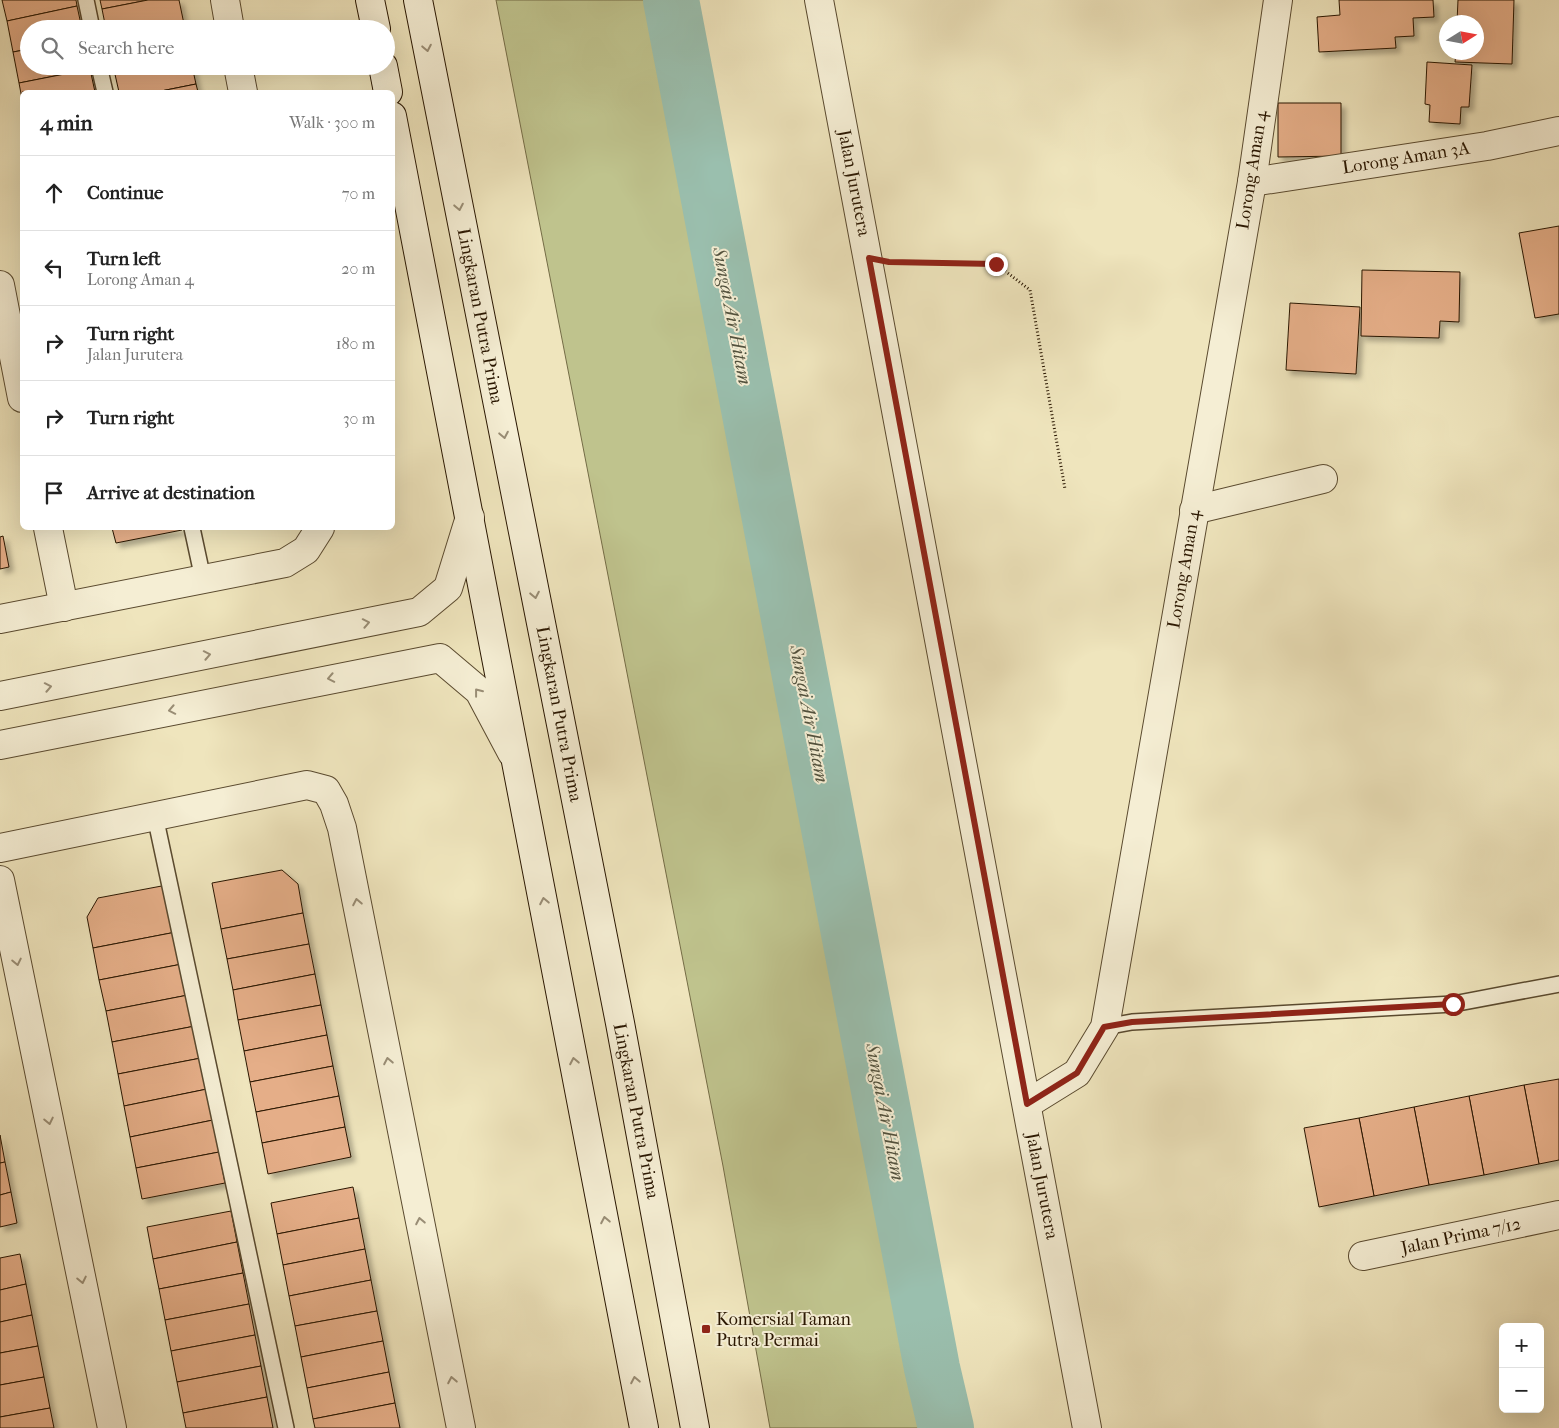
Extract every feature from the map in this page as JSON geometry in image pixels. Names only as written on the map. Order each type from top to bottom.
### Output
[{"type":"street","points":[[225,0],[228,20]]},
{"type":"street","points":[[370,0],[374,20]]},
{"type":"street","name":"Lingkaran Putra Prima","points":[[418,0],[620,1022],[695,1428]]},
{"type":"street","name":"Jalan Jurutera","points":[[819,0],[869,258],[1087,1428]]},
{"type":"street","name":"Lorong Aman 4","points":[[1027,1104],[1077,1073],[1104,1027],[1252,182],[1278,0]]},
{"type":"street","points":[[240,75],[244,90]]},
{"type":"street","points":[[385,75],[388,90]]},
{"type":"street","points":[[395,131],[644,1428]]},
{"type":"street","name":"Lorong Aman 3A","points":[[1252,182],[1487,146],[1559,131]]},
{"type":"street","points":[[0,285],[20,388]]},
{"type":"street","points":[[1194,510],[1323,478]]},
{"type":"street","points":[[0,696],[419,612],[448,588],[470,518]]},
{"type":"street","points":[[48,530],[64,606]]},
{"type":"street","points":[[0,619],[285,563],[306,550],[319,530]]},
{"type":"street","points":[[0,745],[440,658],[479,691],[518,766]]},
{"type":"street","points":[[0,848],[307,785],[326,790],[334,804],[344,838],[461,1428]]},
{"type":"street","points":[[0,880],[112,1428]]},
{"type":"street","name":"Jalan Prima 7/12","points":[[1363,1256],[1559,1215]]},
{"type":"lane","points":[[86,0],[90,20]]},
{"type":"lane","points":[[102,75],[105,90]]},
{"type":"lane","points":[[192,530],[203,579]]},
{"type":"lane","points":[[155,816],[286,1428]]},
{"type":"lane","points":[[1104,1027],[1132,1022],[1453,1004],[1559,984]]},
{"type":"path","points":[[869,258],[889,262],[996,264],[1030,290],[1064,489]]},
{"type":"green space","points":[[496,0],[689,0],[909,1130],[963,1428],[770,1428],[723,1166]]},
{"type":"building","points":[[2,0],[76,0],[77,6],[7,21]]},
{"type":"building","points":[[100,0],[148,0],[102,9]]},
{"type":"building","points":[[148,0],[179,0],[183,20],[104,20],[102,9]]},
{"type":"building","points":[[1339,0],[1433,0],[1434,17],[1413,18],[1414,36],[1395,37],[1396,48],[1319,52],[1317,17],[1340,15]]},
{"type":"building","points":[[1458,0],[1514,0],[1512,64],[1455,62],[1455,60],[1484,60],[1484,15],[1457,15]]},
{"type":"building","points":[[77,6],[80,20],[20,20],[20,51],[13,52],[7,21]]},
{"type":"building","points":[[20,51],[20,75],[60,75],[19,83],[13,52]]},
{"type":"building","points":[[1427,62],[1472,65],[1469,107],[1461,107],[1460,124],[1429,122],[1430,105],[1425,104]]},
{"type":"building","points":[[60,75],[91,75],[95,90],[20,90],[19,83]]},
{"type":"building","points":[[115,75],[194,75],[196,84],[166,90],[119,90]]},
{"type":"building","points":[[196,84],[198,90],[166,90]]},
{"type":"building","points":[[1278,103],[1341,103],[1341,156],[1278,157]]},
{"type":"building","points":[[1559,226],[1559,314],[1535,318],[1519,233]]},
{"type":"building","points":[[1362,270],[1460,272],[1459,322],[1440,321],[1439,338],[1361,336]]},
{"type":"building","points":[[1290,303],[1360,307],[1356,374],[1286,370]]},
{"type":"building","points":[[113,530],[182,530],[116,543]]},
{"type":"building","points":[[3,536],[9,567],[0,569],[0,537]]},
{"type":"building","points":[[282,870],[298,884],[303,913],[221,929],[212,883]]},
{"type":"building","points":[[167,885],[176,932],[93,948],[87,917],[98,898]]},
{"type":"building","points":[[303,913],[309,944],[227,959],[221,929]]},
{"type":"building","points":[[176,932],[182,964],[99,980],[93,948]]},
{"type":"building","points":[[309,944],[315,974],[233,990],[227,959]]},
{"type":"building","points":[[182,964],[188,995],[106,1011],[99,980]]},
{"type":"building","points":[[315,974],[321,1005],[238,1020],[233,990]]},
{"type":"building","points":[[188,995],[195,1026],[112,1042],[106,1011]]},
{"type":"building","points":[[321,1005],[327,1035],[244,1051],[238,1020]]},
{"type":"building","points":[[195,1026],[201,1058],[118,1074],[112,1042]]},
{"type":"building","points":[[327,1035],[333,1066],[250,1082],[244,1051]]},
{"type":"building","points":[[201,1058],[207,1089],[124,1106],[118,1074]]},
{"type":"building","points":[[333,1066],[339,1096],[256,1112],[250,1082]]},
{"type":"building","points":[[1559,1079],[1559,1160],[1539,1164],[1524,1085]]},
{"type":"building","points":[[1524,1085],[1539,1164],[1484,1175],[1469,1096]]},
{"type":"building","points":[[207,1089],[213,1120],[130,1137],[124,1106]]},
{"type":"building","points":[[339,1096],[345,1127],[262,1143],[256,1112]]},
{"type":"building","points":[[1469,1096],[1484,1175],[1429,1185],[1414,1107]]},
{"type":"building","points":[[1414,1107],[1429,1185],[1374,1196],[1359,1118]]},
{"type":"building","points":[[1359,1118],[1374,1196],[1319,1207],[1304,1128]]},
{"type":"building","points":[[213,1120],[219,1152],[136,1168],[130,1137]]},
{"type":"building","points":[[345,1127],[351,1157],[268,1174],[262,1143]]},
{"type":"building","points":[[0,1135],[5,1162],[0,1163]]},
{"type":"building","points":[[219,1152],[225,1183],[142,1199],[136,1168]]},
{"type":"building","points":[[5,1162],[11,1192],[0,1195],[0,1163]]},
{"type":"building","points":[[353,1187],[359,1218],[277,1234],[271,1203]]},
{"type":"building","points":[[11,1192],[17,1223],[0,1227],[0,1195]]},
{"type":"building","points":[[231,1211],[237,1242],[153,1259],[147,1227]]},
{"type":"building","points":[[359,1218],[365,1249],[283,1265],[277,1234]]},
{"type":"building","points":[[237,1242],[243,1273],[159,1289],[153,1259]]},
{"type":"building","points":[[365,1249],[371,1280],[289,1296],[283,1265]]},
{"type":"building","points":[[20,1254],[26,1284],[0,1290],[0,1258]]},
{"type":"building","points":[[243,1273],[249,1304],[165,1320],[159,1289]]},
{"type":"building","points":[[371,1280],[377,1311],[295,1326],[289,1296]]},
{"type":"building","points":[[26,1284],[32,1315],[0,1322],[0,1290]]},
{"type":"building","points":[[249,1304],[255,1335],[171,1351],[165,1320]]},
{"type":"building","points":[[377,1311],[383,1341],[301,1357],[295,1326]]},
{"type":"building","points":[[32,1315],[38,1346],[0,1353],[0,1322]]},
{"type":"building","points":[[255,1335],[261,1366],[177,1382],[171,1351]]},
{"type":"building","points":[[383,1341],[389,1372],[307,1388],[301,1357]]},
{"type":"building","points":[[38,1346],[44,1377],[0,1385],[0,1353]]},
{"type":"building","points":[[261,1366],[267,1397],[183,1413],[177,1382]]},
{"type":"building","points":[[389,1372],[395,1403],[313,1419],[307,1388]]},
{"type":"building","points":[[44,1377],[50,1408],[0,1417],[0,1385]]},
{"type":"building","points":[[267,1397],[273,1428],[186,1428],[183,1413]]},
{"type":"building","points":[[395,1403],[400,1428],[315,1428],[313,1419]]},
{"type":"building","points":[[50,1408],[54,1428],[0,1428],[0,1417]]},
{"type":"waterway","name":"Sungai Air Hitam","points":[[671,0],[932,1368],[946,1428]]},
{"type":"place","name":"Komersial Taman Putra Permai","points":[[706,1329]]},
{"type":"route","points":[[996,264],[889,262],[869,258],[1027,1104],[1077,1073],[1104,1027],[1132,1022],[1453,1004]]}]
